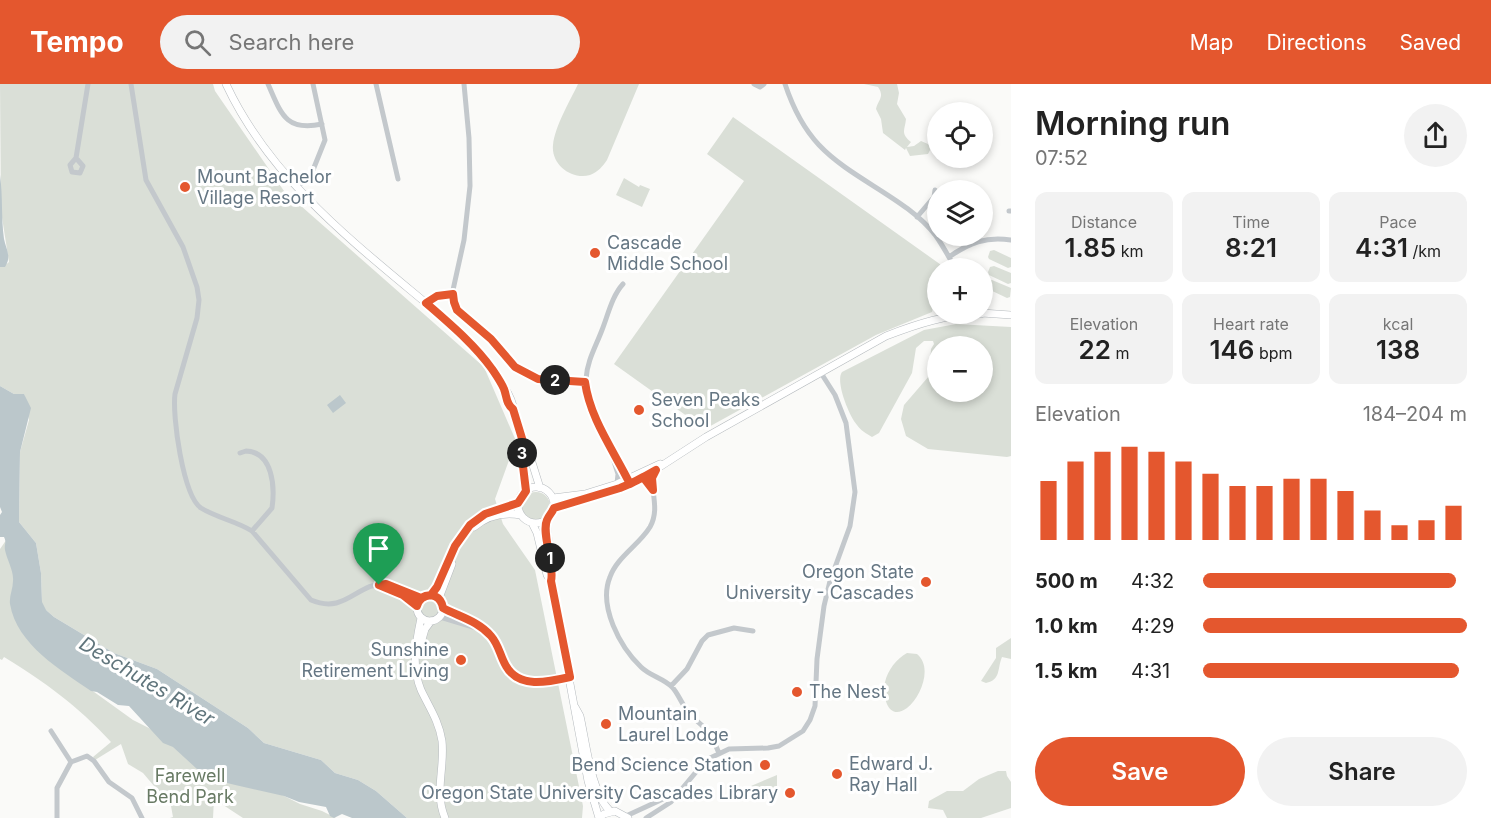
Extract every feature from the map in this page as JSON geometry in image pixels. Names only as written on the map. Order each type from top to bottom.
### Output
[{"type":"main road","points":[[226,84],[259,141],[297,188],[353,241],[470,342],[505,390],[507,401],[513,409],[540,488],[553,498],[554,508],[547,520],[548,548],[553,574],[551,581]]},
{"type":"main road","points":[[993,314],[1011,315]]},
{"type":"main road","points":[[554,508],[601,495],[643,477],[706,437],[886,336],[915,324],[927,322]]},
{"type":"main road","points":[[447,817],[439,792],[443,754],[441,734],[432,709],[419,685],[415,663],[421,618],[417,606],[421,598],[431,595],[437,587],[455,546],[470,525],[485,514],[518,503],[526,491],[522,458],[524,445]]},
{"type":"main road","points":[[553,498],[585,494],[628,482],[652,466],[663,463]]},
{"type":"main road","points":[[526,491],[540,488]]},
{"type":"main road","points":[[518,503],[521,515]]},
{"type":"main road","points":[[447,817],[443,790],[447,756],[445,736],[442,720],[424,687],[420,673],[422,636],[431,621],[440,617],[443,608],[439,598],[457,550],[480,522],[502,514],[521,515],[532,523],[537,533],[547,575],[551,581],[588,781],[599,818],[610,811]]},
{"type":"main road","points":[[532,523],[537,524],[547,520]]},
{"type":"main road","points":[[431,595],[439,598]]},
{"type":"main road","points":[[421,618],[431,621]]},
{"type":"main road","points":[[575,706],[580,716],[595,784],[604,805],[610,811],[627,817]]},
{"type":"street","points":[[76,158],[88,84]]},
{"type":"street","points":[[131,84],[146,180],[183,246],[198,293],[198,318],[173,405],[182,464],[191,496],[200,507],[252,531],[311,600],[321,604],[334,604],[367,588],[386,584],[421,598]]},
{"type":"street","points":[[268,84],[279,110],[287,121],[299,127],[322,124]]},
{"type":"street","points":[[297,188],[305,181],[320,157],[326,140],[313,84]]},
{"type":"street","points":[[376,84],[398,179]]},
{"type":"street","points":[[464,84],[469,138],[470,186],[464,240],[453,294],[457,310],[491,339],[515,367],[538,379],[585,382]]},
{"type":"street","points":[[754,84],[760,87],[764,84]]},
{"type":"street","points":[[785,84],[797,113],[818,143],[845,167],[927,226]]},
{"type":"street","points":[[917,217],[927,205]]},
{"type":"street","points":[[943,246],[949,257],[985,239],[1011,240]]},
{"type":"street","points":[[623,284],[612,304],[591,357],[585,382],[588,399],[628,482]]},
{"type":"street","points":[[426,303],[437,296],[453,294]]},
{"type":"street","points":[[646,818],[671,802],[706,760],[719,753],[740,747],[779,746],[802,731],[810,720],[815,706],[817,658],[824,606],[830,581],[850,526],[855,492],[846,423],[835,395],[821,373]]},
{"type":"street","points":[[605,437],[618,474],[617,484]]},
{"type":"street","points":[[240,453],[246,451],[258,453],[267,464],[272,480],[272,508],[252,531]]},
{"type":"street","points":[[656,470],[652,478],[656,502],[653,519],[644,535],[613,569],[607,585],[606,602],[614,626],[640,666],[649,674],[671,686],[691,716],[711,736],[719,753]]},
{"type":"street","points":[[643,477],[653,490]]},
{"type":"street","points":[[379,585],[403,595],[417,606]]},
{"type":"street","points":[[443,608],[478,624],[497,644],[506,667],[522,679],[537,683],[570,677]]},
{"type":"street","points":[[440,617],[484,630]]},
{"type":"street","points":[[671,686],[685,671],[702,641],[708,635],[734,628],[753,631]]},
{"type":"street","points":[[51,731],[71,762]]},
{"type":"street","points":[[57,818],[57,788],[71,762],[83,756],[91,758],[105,778],[132,798],[142,818]]},
{"type":"street","points":[[627,817],[677,792]]},
{"type":"green space","points":[[0,84],[213,84],[215,91],[284,191],[484,367],[516,441],[495,499],[503,524],[535,570],[583,806],[582,818],[407,818],[376,791],[358,780],[335,773],[321,760],[264,743],[248,728],[157,669],[114,653],[46,610],[42,602],[41,573],[36,543],[19,522],[20,452],[29,420],[24,394],[14,394],[0,386],[0,267],[9,262],[1,211]]},
{"type":"green space","points":[[578,84],[639,84],[607,160],[595,172],[583,176],[569,173],[564,169],[553,152],[557,130]]},
{"type":"green space","points":[[864,84],[897,84],[899,93],[897,104],[906,119],[904,134],[911,142],[907,147],[914,146],[921,141],[927,144],[927,154],[910,156],[906,148],[905,150],[883,133],[881,119],[876,109],[881,96],[878,87]]},
{"type":"green space","points":[[733,117],[931,258],[927,258],[927,314],[876,335],[705,429],[614,364],[744,181],[707,154]]},
{"type":"green space","points":[[624,178],[639,187],[640,185],[650,189],[642,207],[616,195]]},
{"type":"green space","points":[[994,250],[1011,258],[1011,267],[1008,268],[993,261],[993,258],[988,258],[990,251]]},
{"type":"green space","points":[[993,266],[1011,273],[1011,283],[1008,284],[993,277]]},
{"type":"green space","points":[[993,280],[1011,288],[1010,297],[1007,298],[993,291]]},
{"type":"green space","points":[[956,324],[1011,327],[1011,456],[928,449],[906,436],[901,419],[904,405],[927,378],[927,402],[993,402],[993,336],[927,336],[927,341],[916,348],[912,373],[879,433],[872,437],[860,429],[847,407],[840,383],[842,372],[924,330]]},
{"type":"green space","points":[[536,492],[546,496],[550,506],[546,516],[536,520],[526,516],[522,506],[526,496]]},
{"type":"green space","name":"Farewell Bend Park","points":[[9,536],[83,684],[133,720],[300,804],[336,818],[243,818],[214,799],[213,818],[170,818],[173,817],[171,806],[143,773],[128,764],[121,744],[95,760],[93,757],[111,742],[60,695],[4,657],[0,659],[0,549]]},
{"type":"green space","points":[[1011,638],[1011,659],[1002,657],[996,677],[991,682],[981,681],[996,658],[996,648]]},
{"type":"green space","points":[[907,653],[917,654],[922,660],[925,674],[917,697],[907,708],[895,712],[888,706],[886,700],[885,682],[893,665]]},
{"type":"green space","points":[[998,771],[1006,771],[1011,782],[1011,808],[981,818],[947,818],[943,810],[928,808],[929,801],[947,791],[963,791],[979,779]]},
{"type":"green space","points":[[777,775],[777,786],[762,800],[753,793],[751,786]]},
{"type":"water","points":[[0,175],[3,231],[8,256],[5,267],[0,267]]},
{"type":"water","name":"Deschutes River","points":[[0,386],[14,394],[24,394],[31,408],[20,452],[19,522],[36,543],[41,573],[42,602],[46,610],[114,653],[157,669],[248,728],[264,743],[321,760],[335,773],[358,780],[376,791],[407,818],[352,818],[342,814],[334,818],[330,816],[326,807],[218,780],[203,770],[197,769],[173,747],[163,743],[129,706],[118,705],[97,692],[91,691],[54,665],[31,644],[14,619],[10,604],[12,573],[5,550],[5,539],[0,537],[2,512],[0,507]]},
{"type":"water","points":[[340,395],[346,403],[333,413],[327,405]]},
{"type":"place","name":"Mount Bachelor Village Resort","points":[[185,187]]},
{"type":"place","name":"Cascade Middle School","points":[[595,253]]},
{"type":"place","name":"Seven Peaks School","points":[[639,410]]},
{"type":"place","name":"Oregon State University - Cascades","points":[[926,582]]},
{"type":"place","name":"Sunshine Retirement Living","points":[[461,660]]},
{"type":"place","name":"The Nest","points":[[797,692]]},
{"type":"place","name":"Mountain Laurel Lodge","points":[[606,724]]},
{"type":"place","name":"Bend Science Station","points":[[765,765]]},
{"type":"place","name":"Edward J. Ray Hall","points":[[837,774]]},
{"type":"place","name":"Oregon State University Cascades Library","points":[[790,793]]},
{"type":"route","points":[[379,585],[386,584],[396,587],[421,598],[427,595],[439,598],[443,608],[478,624],[491,635],[506,667],[522,679],[537,683],[570,677],[551,581],[553,574],[548,548],[547,520],[554,508],[620,488],[630,484],[641,479],[656,470],[652,478],[653,490],[643,477],[630,484],[588,399],[585,382],[538,379],[515,367],[491,339],[457,310],[453,294],[449,293],[433,297],[426,303],[470,342],[505,390],[505,396],[510,408],[513,409],[524,445],[522,458],[526,491],[518,503],[485,514],[470,525],[455,546],[437,587],[431,595],[427,595],[424,596],[421,598],[417,606],[403,595],[379,585]]}]
